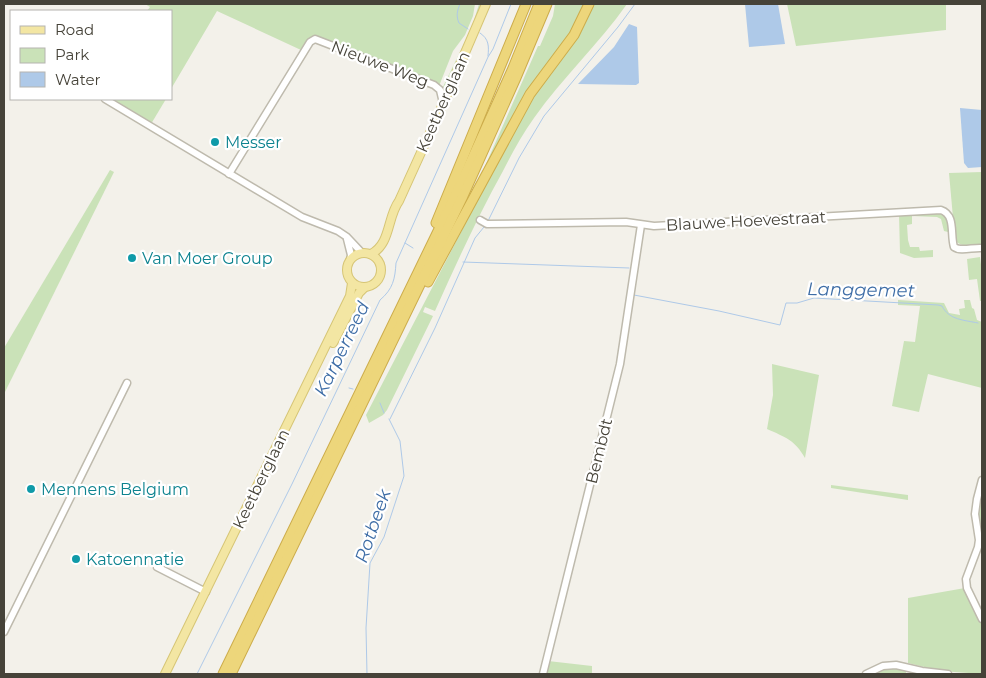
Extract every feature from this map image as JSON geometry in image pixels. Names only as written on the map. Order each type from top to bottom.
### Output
[{"type":"highway","points":[[423,262],[424,249],[526,4]]},
{"type":"highway","points":[[223,674],[423,262],[488,123],[539,4]]},
{"type":"highway","points":[[231,674],[410,306],[495,126],[546,4]]},
{"type":"highway","points":[[410,306],[418,300],[530,94],[574,35],[589,4]]},
{"type":"main road","name":"Keetberglaan","points":[[366,254],[381,246],[394,208],[399,201],[443,104],[486,4]]},
{"type":"main road","name":"Keetberglaan","points":[[380,264],[382,251],[395,222],[399,201]]},
{"type":"main road","points":[[366,254],[376,258],[380,264],[381,274],[372,286],[364,288],[352,283],[347,273],[350,260],[356,256],[366,254]]},
{"type":"main road","name":"Keetberglaan","points":[[165,674],[350,296],[352,283]]},
{"type":"main road","name":"Keetberglaan","points":[[170,674],[331,346],[359,293],[364,288]]},
{"type":"street","name":"Nieuwe Weg","points":[[229,174],[306,48],[315,39],[434,85],[440,90],[443,104]]},
{"type":"street","points":[[107,100],[302,218],[338,231],[366,254]]},
{"type":"street","name":"Blauwe Hoevestraat","points":[[480,220],[487,224],[626,222],[641,225],[941,210],[948,214],[950,218],[954,247],[958,250],[975,247],[982,248]]},
{"type":"street","name":"Bembdt","points":[[543,674],[620,364],[641,225]]},
{"type":"street","points":[[347,237],[351,255],[350,260]]},
{"type":"street","points":[[982,248],[982,253]]},
{"type":"street","points":[[4,632],[127,383]]},
{"type":"street","points":[[982,480],[975,514],[979,540],[978,548],[966,579],[967,588],[982,619]]},
{"type":"street","points":[[157,567],[206,592]]},
{"type":"street","points":[[866,674],[883,666],[896,665],[948,674]]},
{"type":"green space","points":[[145,4],[475,4],[473,16],[465,35],[453,51],[439,86],[315,36],[306,41],[301,50],[217,11],[172,87],[172,10],[148,10],[150,7]]},
{"type":"green space","points":[[479,4],[482,4],[446,89],[442,89],[472,27]]},
{"type":"green space","points":[[555,4],[586,4],[582,14],[471,198],[553,16]]},
{"type":"green space","points":[[593,4],[627,4],[605,33],[556,89],[521,137],[476,223],[435,311],[425,307],[423,312],[433,316],[387,410],[383,415],[369,423],[366,415],[527,105],[542,81],[572,46]]},
{"type":"green space","points":[[787,4],[946,4],[946,30],[796,46]]},
{"type":"green space","points":[[112,100],[165,100],[151,124]]},
{"type":"green space","points":[[110,170],[114,172],[4,394],[4,348]]},
{"type":"green space","points":[[982,172],[982,244],[971,246],[960,244],[955,240],[949,173]]},
{"type":"green space","points":[[941,211],[946,215],[950,230],[948,232],[944,231],[941,219],[937,217],[912,216],[912,224],[907,225],[910,247],[919,247],[920,251],[933,250],[933,257],[914,258],[900,253],[899,214]]},
{"type":"green space","points":[[980,257],[982,301],[980,301],[977,279],[969,280],[967,259]]},
{"type":"green space","points":[[898,300],[944,303],[949,313],[960,315],[959,309],[965,308],[964,300],[970,300],[977,320],[982,322],[982,388],[928,374],[919,412],[892,406],[904,341],[915,342],[920,306],[898,305]]},
{"type":"green space","points":[[772,364],[819,375],[805,458],[793,443],[767,429],[773,395]]},
{"type":"green space","points":[[831,485],[908,495],[908,500],[831,488]]},
{"type":"green space","points":[[982,489],[982,553],[981,553],[978,517]]},
{"type":"green space","points":[[965,588],[982,625],[982,674],[941,671],[908,663],[908,598]]},
{"type":"green space","points":[[548,661],[592,666],[592,674],[545,674]]},
{"type":"green space","points":[[895,667],[906,670],[906,674],[870,674],[884,668]]},
{"type":"water","points":[[745,4],[778,4],[785,44],[749,47]]},
{"type":"water","points":[[629,24],[637,27],[639,83],[636,85],[578,84],[614,47]]},
{"type":"water","points":[[960,108],[982,110],[982,167],[968,168],[964,163]]},
{"type":"waterway","points":[[460,4],[457,14],[458,20],[459,23],[468,29]]},
{"type":"waterway","name":"Karperreed","points":[[197,674],[292,484],[380,300],[391,288],[396,263],[493,49],[511,4]]},
{"type":"waterway","points":[[488,221],[519,158],[544,116],[635,4]]},
{"type":"waterway","points":[[480,33],[488,43],[488,56]]},
{"type":"waterway","points":[[390,419],[435,328],[475,238],[484,227]]},
{"type":"waterway","name":"Langgemet","points":[[405,243],[413,248]]},
{"type":"waterway","name":"Langgemet","points":[[463,262],[629,268]]},
{"type":"waterway","name":"Langgemet","points":[[636,279],[634,295],[780,325],[786,303],[797,303],[814,298],[938,305],[942,306],[953,317],[978,323]]},
{"type":"waterway","name":"Rotbeek","points":[[349,388],[353,389]]},
{"type":"waterway","name":"Rotbeek","points":[[380,403],[384,413]]},
{"type":"waterway","name":"Rotbeek","points":[[367,674],[366,628],[370,563],[384,537],[404,476],[400,441],[389,419]]},
{"type":"place","name":"Messer","points":[[215,142]]},
{"type":"place","name":"Van Moer Group","points":[[132,258]]},
{"type":"place","name":"Mennens Belgium","points":[[31,489]]},
{"type":"place","name":"Katoennatie","points":[[76,559]]}]
